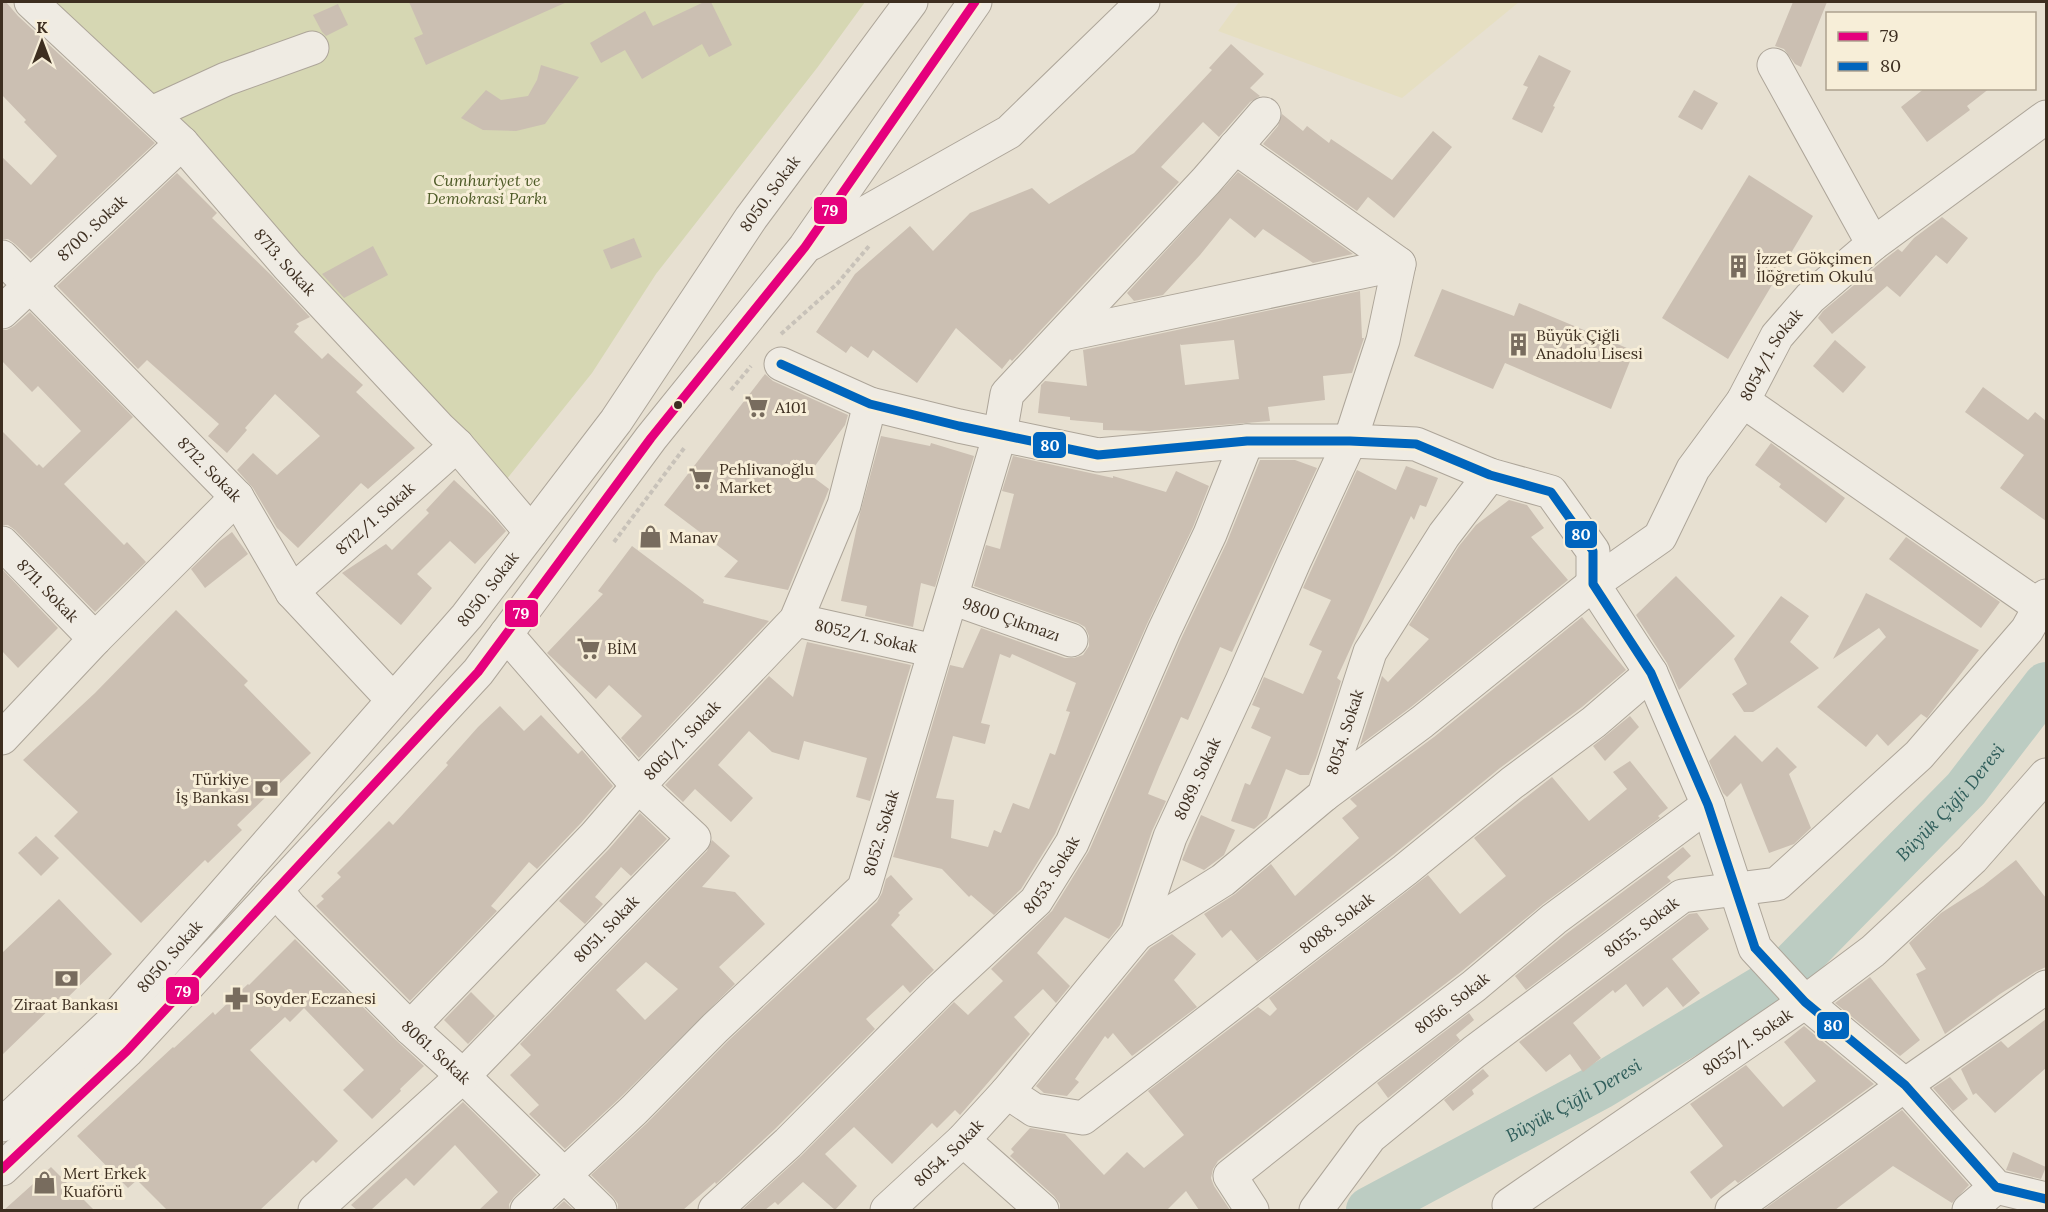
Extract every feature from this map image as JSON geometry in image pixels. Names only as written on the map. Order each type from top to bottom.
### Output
[{"type":"street","name":"8713. Sokak","points":[[31,2],[183,143],[288,266],[457,445],[531,532]]},
{"type":"street","name":"8050. Sokak","points":[[2,1125],[110,1025],[467,616],[616,421],[751,218],[911,2]]},
{"type":"street","name":"8050. Sokak","points":[[2,1169],[127,1051],[478,672],[651,438],[805,247],[975,2]]},
{"type":"street","points":[[805,247],[1009,132],[1143,2]]},
{"type":"street","points":[[152,113],[226,79],[312,48]]},
{"type":"street","points":[[1774,65],[1873,244]]},
{"type":"street","name":"8052. Sokak","points":[[527,1210],[864,888],[1000,434],[1007,394],[1264,114]]},
{"type":"street","name":"8054/1. Sokak","points":[[1324,795],[1422,722],[1593,584],[1660,537],[1693,470],[1743,401],[1776,336],[1810,298],[1873,244],[2046,117]]},
{"type":"street","name":"8700. Sokak","points":[[2,312],[183,143]]},
{"type":"street","points":[[1235,147],[1399,264]]},
{"type":"street","name":"8712. Sokak","points":[[2,257],[237,496],[291,592],[393,700]]},
{"type":"street","points":[[1063,335],[1399,264]]},
{"type":"street","name":"8089. Sokak","points":[[1007,1092],[1137,934],[1170,837],[1350,441],[1383,340],[1399,264]]},
{"type":"street","points":[[781,364],[870,404],[1098,455],[1247,441],[1350,441],[1416,444],[1490,475],[1551,492],[1593,551],[1593,584],[1651,673],[1708,805],[1755,948],[1801,998],[1905,1085],[1996,1187],[2046,1198]]},
{"type":"street","points":[[1743,401],[2043,602]]},
{"type":"street","name":"8061/1. Sokak","points":[[410,1028],[595,836],[638,786],[796,620],[844,505],[870,404]]},
{"type":"street","name":"8053. Sokak","points":[[715,1210],[788,1143],[939,991],[1036,901],[1072,843],[1164,631],[1210,534],[1247,441]]},
{"type":"street","name":"8712/1. Sokak","points":[[291,592],[457,445]]},
{"type":"street","name":"8054. Sokak","points":[[1137,934],[1223,880],[1324,795],[1370,652],[1444,535],[1490,475]]},
{"type":"street","points":[[2,738],[95,639],[237,496]]},
{"type":"street","name":"8711. Sokak","points":[[2,543],[95,639]]},
{"type":"street","name":"9800 Çıkmazı","points":[[952,598],[1071,640]]},
{"type":"street","name":"8055. Sokak","points":[[1316,1210],[1370,1137],[1484,1045],[1682,896],[1776,884],[1919,755],[2027,630],[2043,602]]},
{"type":"street","name":"8052/1. Sokak","points":[[796,620],[935,651]]},
{"type":"street","name":"8051. Sokak","points":[[315,1210],[463,1076],[694,838],[638,786],[506,634]]},
{"type":"street","name":"8088. Sokak","points":[[1007,1092],[1034,1110],[1083,1118],[1405,870],[1512,783],[1594,722],[1651,673]]},
{"type":"street","name":"8055/1. Sokak","points":[[1505,1209],[1801,998],[1872,951],[1964,866],[2046,775]]},
{"type":"street","name":"8056. Sokak","points":[[1252,1210],[1230,1176],[1370,1065],[1474,987],[1554,919],[1708,805]]},
{"type":"street","name":"8061. Sokak","points":[[276,890],[410,1028],[463,1076],[600,1210]]},
{"type":"street","points":[[1732,1210],[2046,987]]},
{"type":"street","name":"8054. Sokak","points":[[887,1210],[963,1140],[1007,1092]]},
{"type":"street","points":[[963,1140],[1042,1210]]},
{"type":"street","points":[[1969,1210],[1996,1187]]},
{"type":"shaded area","points":[[1239,2],[1519,2],[1402,98],[1218,31]]},
{"type":"green space","name":"Cumhuriyet ve Demokrasi Parkı","points":[[47,2],[865,2],[817,68],[656,274],[592,373],[506,480]]},
{"type":"building","points":[[2,2],[6,2],[18,16],[155,143],[31,259],[8,239],[2,239],[2,157],[31,185],[57,156],[2,95]]},
{"type":"building","points":[[409,2],[567,2],[426,65],[414,38],[423,34]]},
{"type":"building","points":[[704,2],[711,2],[732,45],[709,57],[702,44],[642,79],[625,50],[601,63],[590,43],[645,11],[653,26]]},
{"type":"building","points":[[1793,2],[1827,2],[1801,67],[1795,64],[1784,49],[1775,46]]},
{"type":"building","points":[[338,4],[348,25],[326,36],[313,15]]},
{"type":"building","points":[[1231,44],[1264,74],[1250,88],[1260,96],[1250,102],[1219,137],[1203,122],[1161,167],[1179,182],[1002,369],[956,328],[917,383],[873,350],[868,358],[851,346],[846,353],[816,332],[855,274],[910,226],[933,251],[970,213],[1032,188],[1049,204],[1134,153],[1212,70],[1209,68]]},
{"type":"building","points":[[1539,55],[1571,71],[1542,133],[1512,119],[1528,87],[1523,85]]},
{"type":"building","points":[[541,65],[579,77],[545,124],[516,131],[483,130],[461,118],[486,90],[501,100],[528,96],[537,80]]},
{"type":"building","points":[[1694,90],[1718,103],[1702,130],[1678,117]]},
{"type":"building","points":[[1922,90],[1987,90],[1967,106],[1970,110],[1927,142],[1901,107]]},
{"type":"building","points":[[1282,114],[1303,131],[1307,126],[1329,143],[1331,139],[1392,180],[1433,131],[1452,147],[1394,218],[1368,197],[1357,211],[1263,144],[1278,126]]},
{"type":"building","points":[[1238,172],[1353,254],[1313,263],[1263,229],[1255,238],[1230,218],[1163,295],[1134,301],[1127,293]]},
{"type":"building","points":[[177,173],[217,213],[212,218],[271,275],[310,317],[296,324],[299,326],[294,332],[322,359],[328,353],[363,385],[356,392],[415,448],[368,489],[361,483],[298,548],[277,528],[253,488],[237,470],[253,453],[277,475],[320,436],[275,394],[245,428],[247,430],[227,453],[208,436],[219,424],[147,360],[138,369],[57,286]]},
{"type":"building","name":"İzzet Gökçimen İlöğretim Okulu","points":[[1749,175],[1813,216],[1728,359],[1662,318]]},
{"type":"building","points":[[1942,217],[1968,238],[1947,264],[1936,255],[1900,297],[1887,286],[1832,334],[1818,318],[1823,311],[1898,249],[1902,252],[1914,238]]},
{"type":"building","points":[[634,238],[642,257],[611,269],[603,250]]},
{"type":"building","points":[[373,246],[388,275],[344,298],[322,274]]},
{"type":"building","name":"Büyük Çiğli Anadolu Lisesi","points":[[1442,289],[1514,316],[1519,303],[1634,351],[1611,409],[1505,363],[1493,389],[1414,356]]},
{"type":"building","points":[[1360,291],[1362,338],[1364,338],[1352,373],[1323,376],[1325,400],[1268,407],[1270,421],[1150,431],[1103,430],[1103,423],[1070,420],[1070,417],[1038,413],[1041,385],[1045,381],[1087,386],[1083,350]],"holes":[[[1234,340],[1239,379],[1185,385],[1180,344]]]},
{"type":"building","points":[[30,312],[133,417],[64,484],[124,545],[127,542],[146,562],[95,612],[15,530],[8,525],[2,525],[2,431],[37,466],[39,464],[43,468],[81,431],[38,386],[32,392],[2,361],[2,330],[14,326]]},
{"type":"building","points":[[1835,340],[1866,367],[1843,393],[1813,366]]},
{"type":"building","points":[[765,374],[773,381],[848,415],[845,425],[809,474],[829,489],[788,590],[724,577],[738,561],[664,505]]},
{"type":"building","points":[[1983,387],[2028,420],[2035,412],[2046,421],[2046,521],[2000,488],[2024,455],[1965,412]]},
{"type":"building","points":[[881,436],[930,446],[931,443],[974,456],[935,587],[921,583],[913,627],[865,616],[867,606],[841,601],[859,517]]},
{"type":"building","points":[[1771,443],[1845,498],[1826,523],[1779,487],[1781,484],[1755,465]]},
{"type":"building","points":[[1013,456],[1113,478],[1113,476],[1166,492],[1176,471],[1209,486],[1193,527],[1147,624],[1055,834],[1021,889],[994,915],[971,895],[969,897],[942,869],[893,857],[950,665],[963,668],[981,628],[1065,658],[1083,655],[1089,646],[1089,636],[1085,627],[1078,623],[974,586],[986,545],[1000,549],[1014,494],[1002,491]],"holes":[[[1000,654],[1010,658],[1012,654],[1076,683],[1066,711],[1070,712],[1055,755],[1050,753],[1029,809],[1013,803],[1001,833],[994,830],[988,847],[951,838],[954,800],[936,798],[953,736],[985,744],[990,725],[981,723]]]},
{"type":"building","points":[[1260,460],[1295,460],[1317,468],[1232,652],[1220,647],[1188,720],[1181,717],[1159,767],[1148,794],[1166,801],[1152,831],[1120,925],[1109,939],[1065,917],[1037,953],[1070,986],[1056,1003],[1043,989],[1014,1017],[1030,1034],[960,1115],[955,1110],[937,1128],[932,1123],[892,1164],[854,1127],[825,1154],[857,1186],[835,1210],[803,1182],[778,1205],[775,1202],[765,1210],[742,1210],[801,1156],[954,1002],[968,1015],[1003,981],[991,969],[1052,911],[1089,851],[1181,639],[1227,542]]},
{"type":"building","points":[[1406,466],[1438,478],[1426,507],[1420,505],[1414,520],[1411,516],[1337,678],[1341,681],[1309,775],[1300,775],[1286,769],[1267,818],[1254,829],[1231,821],[1245,783],[1250,785],[1271,737],[1251,728],[1260,708],[1252,705],[1264,677],[1303,694],[1322,651],[1309,645],[1331,600],[1303,588],[1357,470],[1396,490]]},
{"type":"building","points":[[454,480],[506,531],[475,564],[450,541],[417,574],[432,588],[401,625],[342,573],[386,544],[392,550],[429,513],[426,510]]},
{"type":"building","points":[[1509,500],[1527,505],[1544,528],[1531,537],[1568,580],[1411,707],[1360,745],[1382,676],[1388,682],[1429,639],[1409,625],[1459,546],[1476,525]]},
{"type":"building","points":[[232,532],[248,554],[205,588],[191,569]]},
{"type":"building","points":[[1906,537],[2000,602],[1981,628],[1889,559]]},
{"type":"building","points":[[632,546],[704,600],[703,603],[769,621],[639,758],[621,738],[642,716],[609,685],[596,699],[547,653],[603,594],[598,591]]},
{"type":"building","points":[[2,569],[58,628],[18,668],[2,651]]},
{"type":"building","points":[[1676,576],[1735,636],[1679,690],[1667,663],[1636,615]]},
{"type":"building","points":[[1866,593],[1979,650],[1927,718],[1921,714],[1888,746],[1877,734],[1866,747],[1817,707],[1886,637],[1879,628],[1833,659]]},
{"type":"building","points":[[1781,596],[1809,616],[1790,642],[1819,668],[1753,712],[1744,712],[1732,694],[1747,684],[1734,659]]},
{"type":"building","points":[[176,610],[248,681],[244,685],[311,753],[237,825],[242,830],[208,863],[205,860],[141,923],[54,836],[78,812],[23,760],[95,693]]},
{"type":"building","points":[[1582,617],[1626,670],[1582,707],[1500,768],[1257,961],[1231,930],[1222,938],[1204,914],[1235,894],[1271,864],[1295,896],[1359,838],[1342,818],[1357,806],[1350,799],[1434,737]]},
{"type":"building","points":[[807,642],[911,665],[870,801],[856,797],[867,758],[804,741],[799,760],[772,752],[749,731],[718,765],[753,798],[731,822],[695,789],[683,802],[665,785],[769,676],[793,697]]},
{"type":"building","points":[[500,706],[524,731],[541,715],[578,754],[582,750],[613,786],[537,869],[529,862],[491,906],[497,911],[410,1001],[316,906],[324,899],[321,896],[341,877],[337,873],[389,821],[393,825],[448,765],[446,763],[478,727]]},
{"type":"building","points":[[1630,716],[1639,727],[1605,761],[1593,746]]},
{"type":"building","points":[[1735,735],[1762,762],[1777,747],[1797,767],[1789,774],[1811,828],[1794,844],[1769,853],[1741,783],[1727,797],[1723,793],[1709,761]]},
{"type":"building","points":[[1630,761],[1668,808],[1658,816],[1660,818],[1543,904],[1462,971],[1218,1161],[1211,1178],[1230,1210],[1199,1210],[1186,1191],[1167,1210],[1060,1210],[1060,1204],[1054,1196],[1010,1156],[1014,1152],[1011,1149],[1030,1128],[1065,1134],[1104,1175],[1127,1152],[1144,1168],[1184,1135],[1148,1091],[1258,1007],[1270,1016],[1277,1009],[1269,998],[1428,875],[1460,914],[1506,876],[1474,838],[1552,777],[1589,821],[1627,789],[1613,772]]},
{"type":"building","points":[[640,813],[667,839],[631,876],[621,867],[595,897],[603,904],[585,924],[559,901]]},
{"type":"building","points":[[1201,815],[1235,830],[1224,855],[1204,870],[1182,860]]},
{"type":"building","points":[[36,836],[59,858],[41,876],[18,853]]},
{"type":"building","points":[[712,840],[730,856],[702,887],[735,892],[765,924],[719,967],[735,984],[565,1149],[529,1114],[539,1105],[510,1075],[531,1055],[520,1044],[707,851]],"holes":[[[646,962],[678,989],[645,1020],[616,990]]]},
{"type":"building","points":[[1683,847],[1691,856],[1667,877],[1671,881],[1526,990],[1515,976],[1566,934]]},
{"type":"building","points":[[2016,860],[2046,898],[2046,967],[2000,994],[1945,1034],[1916,974],[1926,969],[1909,943],[1941,913],[1983,886]]},
{"type":"building","points":[[891,875],[913,899],[898,913],[900,915],[891,925],[934,970],[910,993],[903,985],[866,1019],[875,1029],[775,1129],[716,1184],[715,1182],[683,1210],[618,1210],[618,1204],[613,1197],[591,1175],[647,1123],[728,1041],[877,902],[886,879]]},
{"type":"building","points":[[59,899],[112,954],[62,1003],[59,1000],[2,1055],[2,953]]},
{"type":"building","points":[[1697,913],[1709,929],[1672,959],[1700,993],[1683,1007],[1667,987],[1643,1007],[1626,984],[1615,993],[1613,990],[1573,1023],[1601,1058],[1583,1072],[1570,1054],[1546,1072],[1519,1042],[1689,914]]},
{"type":"building","points":[[1172,934],[1196,954],[1174,980],[1197,1007],[1132,1056],[1113,1033],[1108,1039],[1105,1036],[1075,1079],[1079,1082],[1067,1096],[1044,1093],[1036,1086],[1150,948]]},
{"type":"building","points":[[295,939],[424,1066],[372,1119],[343,1090],[364,1070],[304,1008],[290,1022],[285,1017],[250,1050],[338,1141],[316,1163],[313,1160],[260,1210],[167,1210],[137,1180],[128,1188],[77,1136],[173,1047],[213,1012],[215,1015],[249,985]]},
{"type":"building","points":[[1870,977],[1920,1040],[1900,1056],[1835,1003]]},
{"type":"building","points":[[471,992],[495,1016],[468,1044],[444,1020]]},
{"type":"building","points":[[1469,1013],[1474,1020],[1456,1035],[1460,1040],[1388,1098],[1377,1083]]},
{"type":"building","points":[[2046,1019],[2046,1068],[1995,1113],[1976,1093],[1973,1095],[1961,1069],[2001,1041],[2008,1048]]},
{"type":"building","points":[[1804,1026],[1874,1084],[1738,1183],[1735,1180],[1711,1199],[1690,1172],[1723,1146],[1690,1104],[1746,1065],[1783,1107],[1816,1081],[1784,1042]]},
{"type":"building","points":[[1483,1069],[1489,1076],[1472,1090],[1474,1094],[1453,1111],[1444,1100]]},
{"type":"building","points":[[1950,1077],[1968,1099],[1953,1111],[1933,1088]]},
{"type":"building","points":[[463,1102],[537,1175],[514,1197],[509,1204],[509,1210],[479,1210],[498,1192],[455,1145],[414,1186],[406,1178],[371,1210],[357,1210],[351,1205]]},
{"type":"building","points":[[1902,1110],[1969,1185],[1952,1203],[1893,1166],[1835,1210],[1763,1210]]},
{"type":"building","points":[[2013,1152],[2046,1167],[2041,1179],[2006,1170]]},
{"type":"building","points":[[51,1167],[94,1210],[4,1210],[33,1184]]},
{"type":"building","points":[[564,1201],[574,1210],[554,1210]]},
{"type":"waterway","name":"Büyük Çiğli Deresi","points":[[1794,964],[1966,789],[2046,685]]},
{"type":"waterway","name":"Büyük Çiğli Deresi","points":[[1369,1210],[1599,1087],[1773,982]]},
{"type":"transit line","name":"79","points":[[2,1169],[127,1051],[478,672],[651,438],[805,247],[975,2]]},
{"type":"transit line","name":"80","points":[[781,364],[870,404],[959,426],[1098,455],[1247,441],[1350,441],[1416,444],[1490,475],[1551,492],[1593,551],[1593,584],[1651,673],[1708,805],[1755,948],[1805,1002],[1905,1085],[1996,1187],[2046,1199]]},
{"type":"place","name":"İzzet Gökçimen İlöğretim Okulu","points":[[1738,267]]},
{"type":"place","name":"Büyük Çiğli Anadolu Lisesi","points":[[1518,344]]},
{"type":"place","name":"A101","points":[[757,407]]},
{"type":"place","name":"Pehlivanoğlu Market","points":[[701,478]]},
{"type":"place","name":"Manav","points":[[651,537]]},
{"type":"place","name":"BİM","points":[[589,648]]},
{"type":"place","name":"Türkiye İş Bankası","points":[[267,788]]},
{"type":"place","name":"Ziraat Bankası","points":[[66,979]]},
{"type":"place","name":"Soyder Eczanesi","points":[[237,998]]},
{"type":"place","name":"Mert Erkek Kuaförü","points":[[45,1182]]}]
